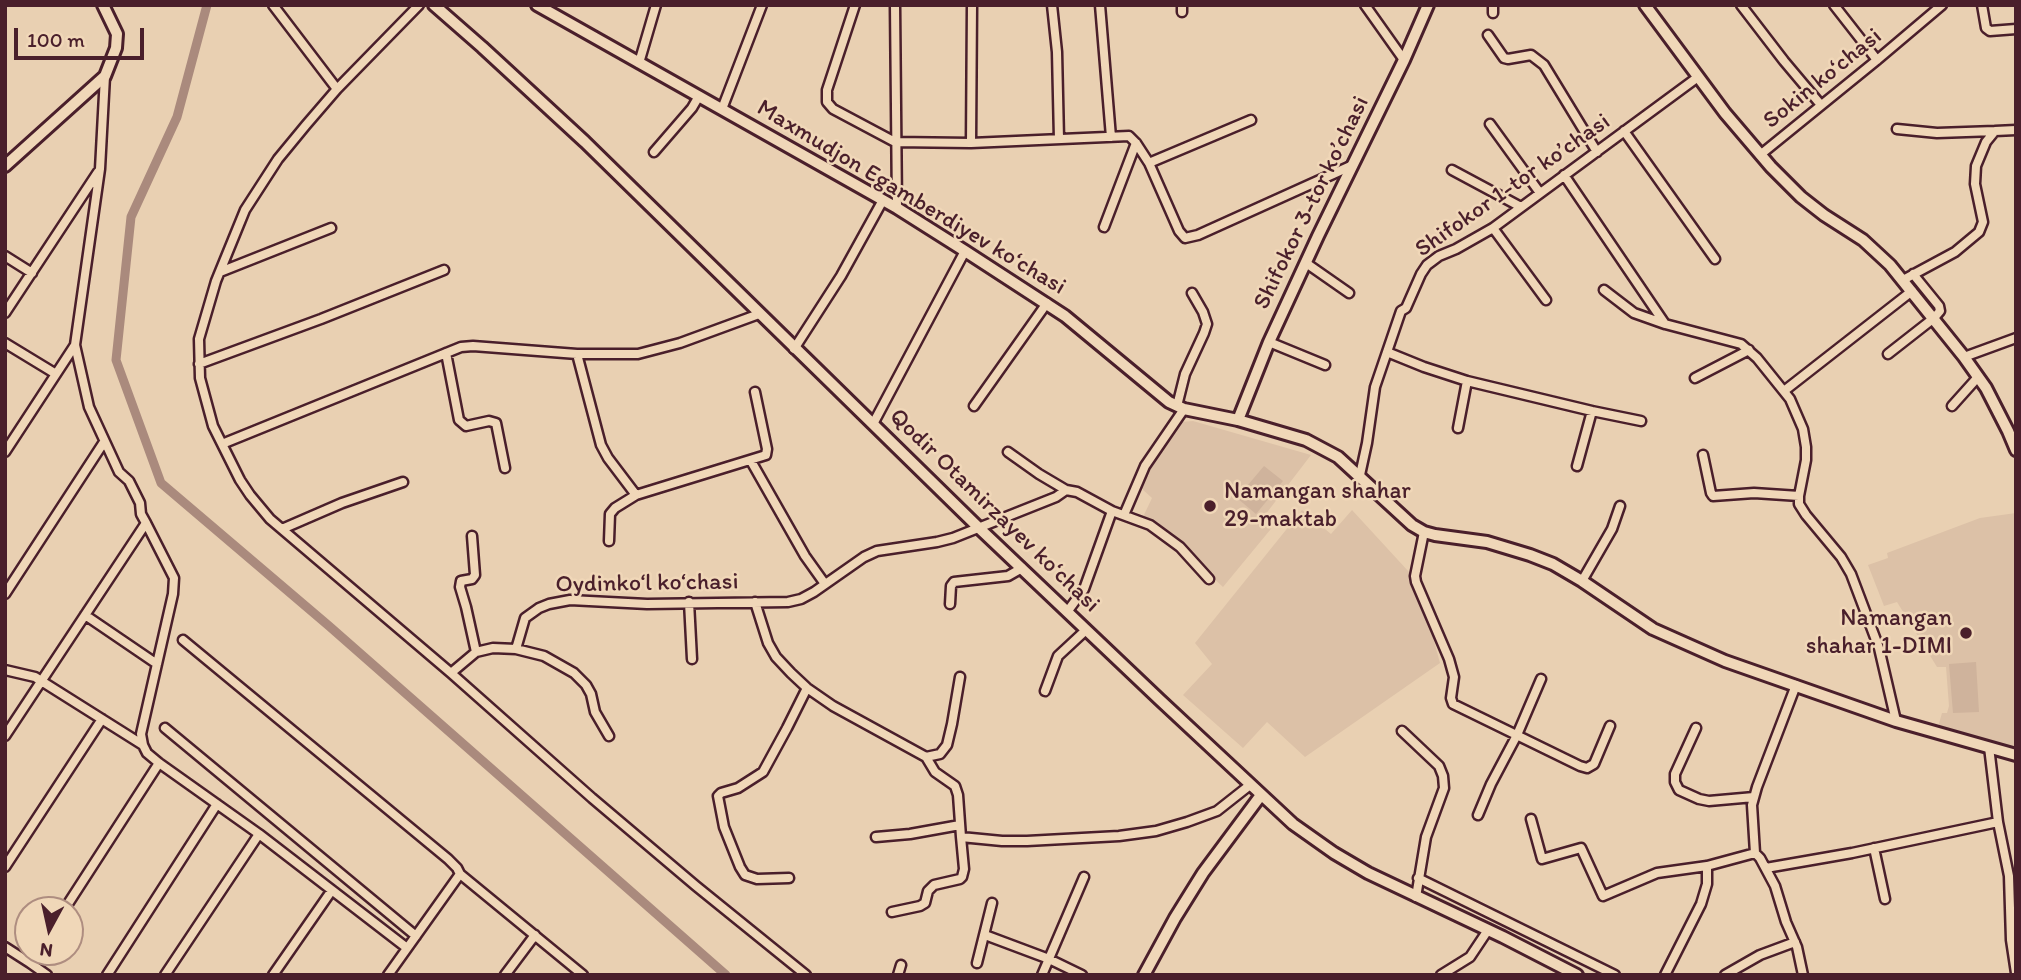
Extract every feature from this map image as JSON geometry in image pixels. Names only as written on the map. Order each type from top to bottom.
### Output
[{"type":"street","points":[[103,5],[117,34],[116,48],[105,76],[100,169],[75,345],[89,407],[119,472],[131,485],[140,503],[145,523],[175,586],[141,734],[143,745],[159,763],[259,834],[407,948]]},
{"type":"street","points":[[272,5],[337,89]]},
{"type":"street","points":[[419,5],[337,89],[278,159],[245,210],[220,272],[199,339],[200,378],[213,426],[250,495],[262,511],[603,807],[806,975]]},
{"type":"street","name":"Qodir Otamirzayev koʻchasi","points":[[434,5],[585,142],[978,527],[1293,824],[1368,873],[1577,975]]},
{"type":"street","points":[[446,5],[449,19]]},
{"type":"street","name":"Maxmudjon Egamberdiyev koʻchasi","points":[[537,5],[556,10],[639,63],[897,208],[1047,303],[1159,395],[1180,407],[1238,420],[1306,440],[1338,457],[1412,525],[1424,532],[1506,547],[1553,564],[1653,629],[1725,661],[1896,721],[2016,755]]},
{"type":"street","points":[[639,63],[656,5]]},
{"type":"street","points":[[722,109],[762,5]]},
{"type":"street","points":[[855,5],[826,95],[830,106],[895,142],[971,143],[1129,136],[1149,163],[1181,235],[1188,239],[1353,164]]},
{"type":"street","points":[[895,5],[897,208]]},
{"type":"street","points":[[971,143],[972,5]]},
{"type":"street","points":[[1052,5],[1057,52],[1059,139]]},
{"type":"street","points":[[1100,5],[1111,137]]},
{"type":"street","points":[[1365,5],[1404,60]]},
{"type":"street","name":"Shifokor 3-tor koʼchasi","points":[[1238,420],[1269,342],[1428,5]]},
{"type":"street","points":[[1645,5],[1725,113],[1760,155],[1801,197],[1863,240],[1890,265],[1908,277],[1940,309],[1934,318],[1888,354]]},
{"type":"street","points":[[1741,5],[1821,105]]},
{"type":"street","points":[[1834,5],[1878,60]]},
{"type":"street","name":"Sokin koʻchasi","points":[[1760,155],[1942,5]]},
{"type":"street","points":[[1982,5],[1986,28],[1990,31],[2016,29]]},
{"type":"street","points":[[1488,35],[1504,58],[1531,55],[1544,65],[1597,152]]},
{"type":"street","points":[[7,160],[105,76]]},
{"type":"street","name":"Shifokor 1-tor koʼchasi","points":[[1360,475],[1375,387],[1401,311],[1406,308],[1427,265],[1493,228],[1698,77]]},
{"type":"street","points":[[654,152],[685,117],[699,96]]},
{"type":"street","points":[[1149,163],[1251,120]]},
{"type":"street","points":[[1490,124],[1540,192]]},
{"type":"street","points":[[1897,129],[1937,133],[2016,130]]},
{"type":"street","points":[[1624,131],[1715,259]]},
{"type":"street","points":[[1908,277],[1955,252],[1979,232],[1983,222],[1975,172],[1986,142],[1995,131]]},
{"type":"street","points":[[1104,226],[1136,143]]},
{"type":"street","points":[[5,313],[100,169]]},
{"type":"street","points":[[1452,170],[1521,207]]},
{"type":"street","points":[[1564,175],[1665,324]]},
{"type":"street","points":[[794,348],[841,276],[883,200]]},
{"type":"street","points":[[220,272],[331,228]]},
{"type":"street","points":[[1493,228],[1546,300]]},
{"type":"street","points":[[873,424],[965,251]]},
{"type":"street","points":[[5,256],[32,273]]},
{"type":"street","points":[[1306,263],[1349,293]]},
{"type":"street","points":[[199,364],[444,270]]},
{"type":"street","points":[[1908,277],[1912,291],[1978,377],[2016,450]]},
{"type":"street","points":[[1604,290],[1634,313],[1741,344],[1790,399],[1803,429],[1806,460],[1798,496],[1802,509],[1841,557],[1855,584],[1880,648],[1896,721]]},
{"type":"street","points":[[1784,391],[1912,291]]},
{"type":"street","points":[[1124,515],[1145,466],[1180,407],[1185,374],[1207,324],[1192,293]]},
{"type":"street","points":[[974,406],[1047,303]]},
{"type":"street","points":[[222,444],[461,347],[577,354],[638,354],[680,343],[759,314]]},
{"type":"street","points":[[1964,357],[2016,338]]},
{"type":"street","points":[[1269,342],[1325,365]]},
{"type":"street","points":[[5,343],[56,374]]},
{"type":"street","points":[[5,452],[75,345]]},
{"type":"street","points":[[1695,378],[1749,350]]},
{"type":"street","points":[[446,352],[459,420],[466,426],[495,422],[505,468]]},
{"type":"street","points":[[1387,352],[1424,368],[1467,381],[1641,421]]},
{"type":"street","points":[[577,354],[601,445],[636,495]]},
{"type":"street","points":[[1952,406],[1978,377]]},
{"type":"street","points":[[1458,428],[1467,381]]},
{"type":"street","points":[[609,541],[610,514],[614,508],[636,495],[751,461],[768,452],[755,393]]},
{"type":"street","points":[[1577,466],[1592,411]]},
{"type":"street","points":[[5,594],[104,442]]},
{"type":"street","points":[[1008,452],[1066,490],[1077,492],[1112,511],[1150,525],[1167,537],[1209,579]]},
{"type":"street","points":[[1703,455],[1713,496],[1754,493],[1798,496]]},
{"type":"street","points":[[751,461],[825,584]]},
{"type":"street","points":[[282,529],[310,515],[403,482]]},
{"type":"street","name":"Oydinkoʻl koʻchasi","points":[[516,649],[525,618],[539,608],[560,600],[647,604],[788,602],[801,599],[877,551],[953,538],[1066,490]]},
{"type":"street","points":[[1581,581],[1612,529],[1620,506]]},
{"type":"street","points":[[1067,612],[1084,589],[1112,511]]},
{"type":"street","points":[[5,736],[145,523]]},
{"type":"street","points":[[1424,532],[1415,576],[1420,594],[1449,659],[1454,677],[1452,703],[1587,768],[1594,764],[1610,726]]},
{"type":"street","points":[[472,536],[475,575],[472,579],[461,582],[460,587],[476,652]]},
{"type":"street","points":[[950,604],[951,586],[954,582],[1008,576],[1022,568]]},
{"type":"street","name":"Oydinkoʻl koʻchasi","points":[[755,602],[768,643],[776,657],[807,688],[856,720],[926,757],[932,769],[957,788],[964,869],[962,877],[933,885],[922,905],[892,912]]},
{"type":"street","points":[[689,603],[692,659]]},
{"type":"street","points":[[85,615],[157,664]]},
{"type":"street","points":[[1045,691],[1058,656],[1086,630]]},
{"type":"street","points":[[183,640],[453,863],[460,874],[583,975]]},
{"type":"street","points":[[451,673],[476,652],[499,647],[544,656],[580,678],[591,694],[595,712],[609,736]]},
{"type":"street","points":[[5,670],[30,675],[143,745]]},
{"type":"street","points":[[926,757],[940,754],[947,745],[960,677]]},
{"type":"street","points":[[1478,815],[1541,679]]},
{"type":"street","points":[[1796,685],[1757,787],[1752,816],[1755,853],[1775,886],[1795,942],[1803,975]]},
{"type":"street","points":[[789,878],[757,879],[745,875],[724,827],[718,798],[720,793],[738,788],[762,772],[788,728],[807,688]]},
{"type":"street","points":[[5,867],[102,719]]},
{"type":"street","points":[[165,728],[416,936]]},
{"type":"street","points":[[1696,728],[1675,774],[1679,790],[1709,801],[1754,797]]},
{"type":"street","points":[[1402,731],[1439,766],[1443,776],[1444,788],[1426,837],[1416,897]]},
{"type":"street","points":[[1989,747],[1998,822],[2009,876],[2011,940],[2016,973]]},
{"type":"street","points":[[73,896],[159,763]]},
{"type":"street","points":[[961,837],[1027,841],[1119,836],[1156,831],[1217,811],[1250,785]]},
{"type":"street","points":[[1144,975],[1203,873],[1261,795]]},
{"type":"street","points":[[107,975],[217,804]]},
{"type":"street","points":[[1531,819],[1542,859],[1581,848],[1603,896],[1657,873],[1707,866],[1755,853]]},
{"type":"street","points":[[1766,868],[1998,822]]},
{"type":"street","points":[[876,837],[960,825]]},
{"type":"street","points":[[165,975],[259,834]]},
{"type":"street","points":[[1874,848],[1885,899]]},
{"type":"street","points":[[1665,975],[1701,904],[1707,884],[1707,866]]},
{"type":"street","points":[[388,975],[460,874]]},
{"type":"street","points":[[1042,975],[1084,877]]},
{"type":"street","points":[[1418,878],[1615,975]]},
{"type":"street","points":[[273,975],[332,890]]},
{"type":"street","points":[[978,963],[992,903]]},
{"type":"street","points":[[1503,937],[1509,921]]},
{"type":"street","points":[[1441,975],[1470,957],[1488,930]]},
{"type":"street","points":[[505,975],[535,935]]},
{"type":"street","points":[[985,935],[1049,959],[1082,975]]},
{"type":"street","points":[[1725,975],[1760,955],[1795,942]]},
{"type":"street","points":[[1553,962],[1561,947]]},
{"type":"street","points":[[898,975],[901,965]]},
{"type":"shaded area","name":"Namangan shahar 29-maktab","points":[[1193,421],[1311,455],[1265,515],[1275,524],[1223,587],[1168,536],[1143,517],[1152,498],[1141,488],[1151,466],[1181,422]]},
{"type":"shaded area","points":[[1264,466],[1283,481],[1256,514],[1237,498]]},
{"type":"shaded area","points":[[1302,510],[1331,534],[1352,510],[1409,572],[1440,663],[1305,757],[1267,722],[1243,748],[1183,695],[1212,664],[1195,643]]},
{"type":"shaded area","name":"Namangan shahar 1-DIMI","points":[[2016,513],[2016,750],[1938,727],[1942,713],[1947,713],[1949,706],[1946,667],[1937,667],[1897,602],[1884,606],[1868,565],[1888,558],[1887,553],[1980,518]]},
{"type":"shaded area","points":[[1976,662],[1979,712],[1953,713],[1949,664]]},
{"type":"waterway","points":[[207,5],[177,117],[131,217],[116,360],[161,483],[329,626],[726,975]]},
{"type":"place","name":"Namangan shahar 29-maktab","points":[[1210,506]]},
{"type":"place","name":"Namangan shahar 1-DIMI","points":[[1966,633]]}]
